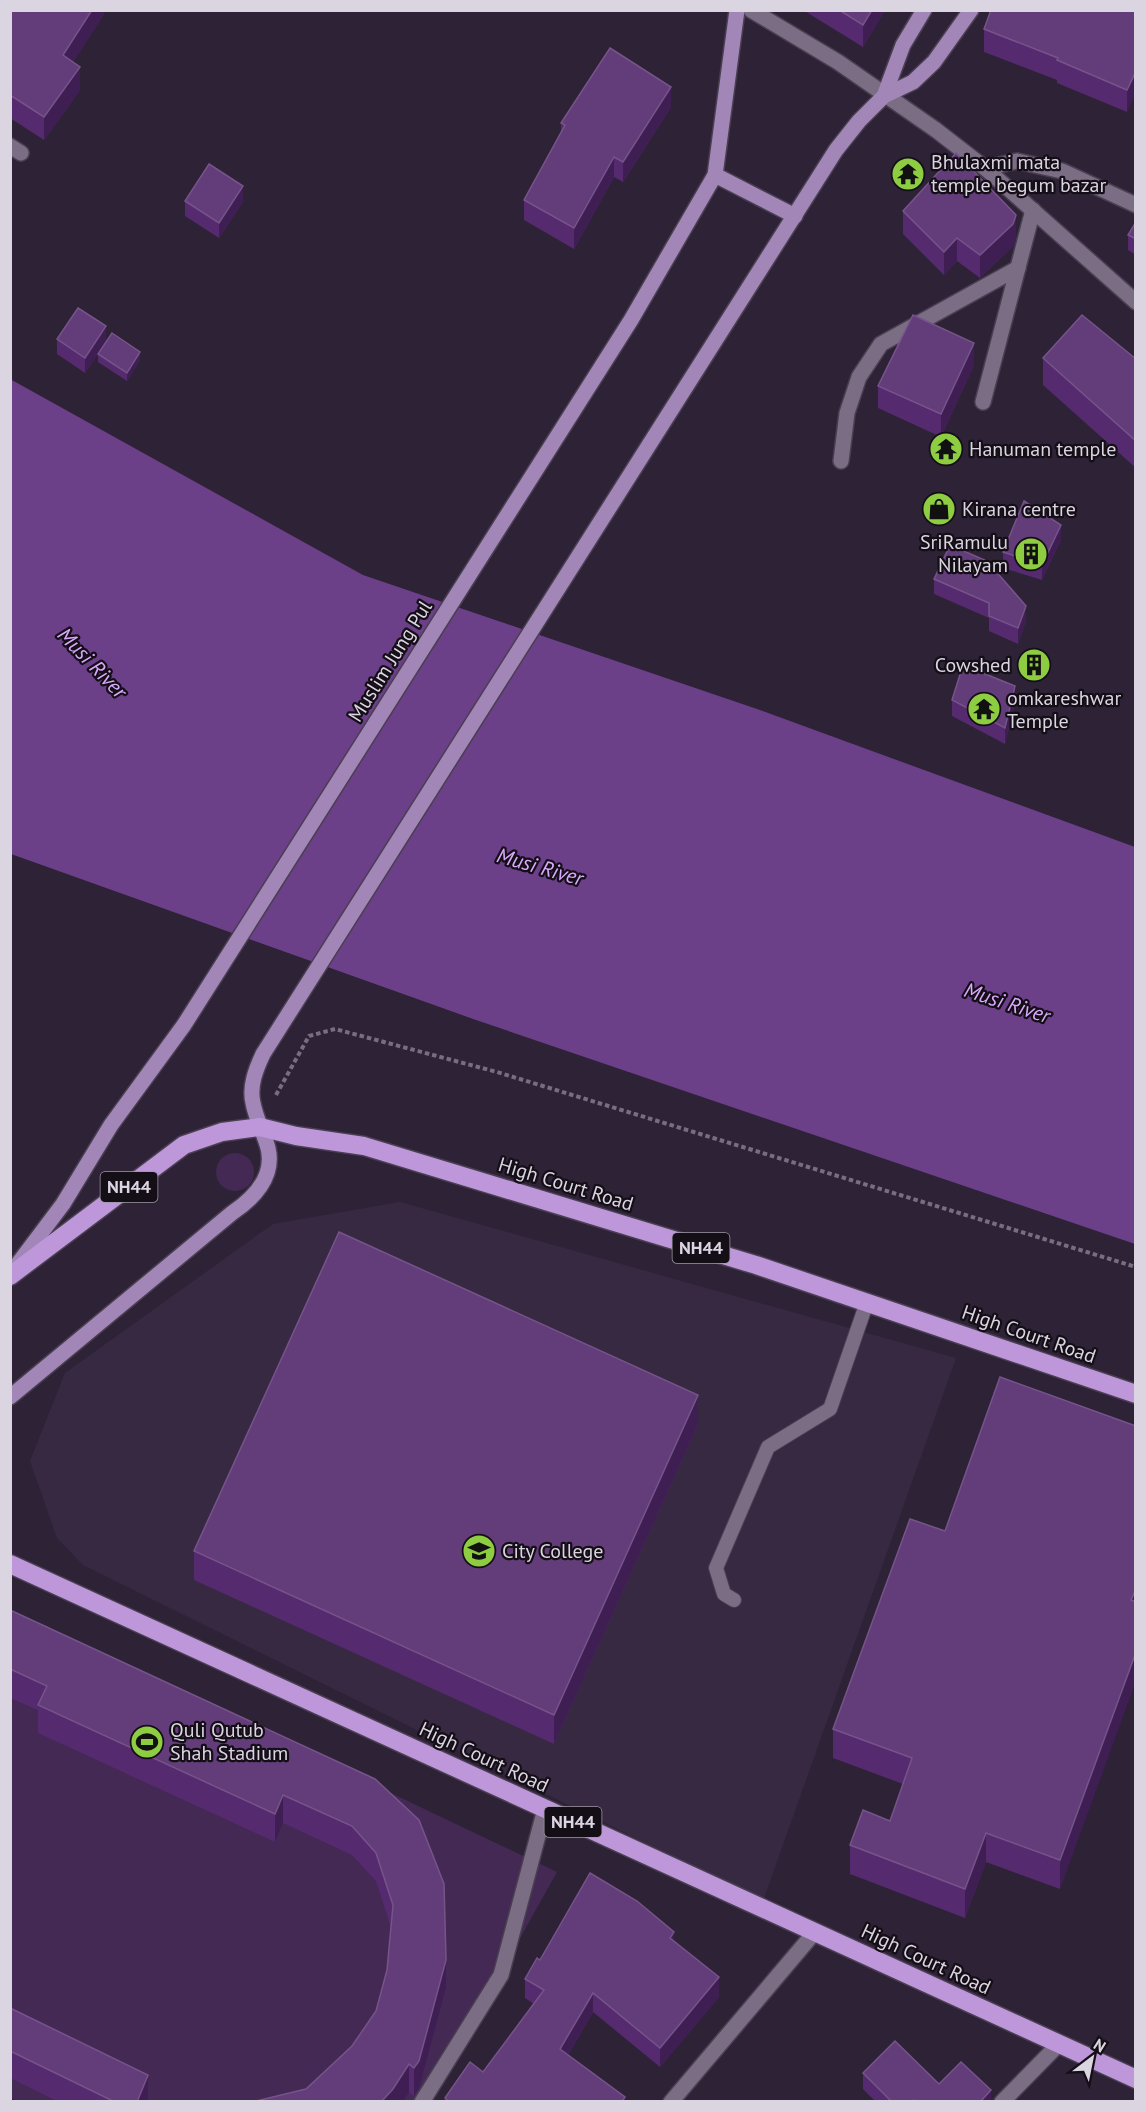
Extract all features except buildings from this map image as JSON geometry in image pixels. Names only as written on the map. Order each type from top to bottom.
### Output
[{"type":"highway","name":"High Court Road","points":[[10,1274],[184,1145],[222,1132],[260,1126],[296,1136],[364,1146],[756,1265],[1136,1394]]},
{"type":"highway","name":"High Court Road","points":[[10,1564],[1136,2079]]},
{"type":"main road","points":[[737,10],[715,174],[795,216]]},
{"type":"main road","points":[[884,96],[903,45],[924,10]]},
{"type":"main road","points":[[10,1397],[232,1213],[254,1199],[266,1176],[269,1151],[252,1102],[253,1077],[263,1054],[836,150],[859,121],[884,96],[913,81],[934,62],[971,10]]},
{"type":"main road","name":"Muslim Jung Pul","points":[[10,1274],[63,1204],[111,1125],[184,1025],[631,320],[715,174]]},
{"type":"street","points":[[751,10],[837,62],[936,130],[985,168],[1136,302]]},
{"type":"street","points":[[985,168],[1017,161],[1062,171],[1136,205]]},
{"type":"street","points":[[983,402],[1033,210]]},
{"type":"street","points":[[842,461],[847,413],[859,377],[881,344],[1018,268]]},
{"type":"street","points":[[422,2102],[501,1975],[545,1809]]},
{"type":"street","points":[[671,2102],[814,1933]]},
{"type":"street","points":[[1002,2102],[1059,2044]]},
{"type":"lane","points":[[734,1599],[724,1594],[716,1568],[768,1447],[830,1409],[867,1302]]},
{"type":"path","points":[[260,1126],[309,1036],[335,1029],[497,1072],[1136,1267]]},
{"type":"shaded area","points":[[235,1153],[248,1159],[254,1172],[248,1185],[235,1191],[222,1185],[216,1172],[222,1159]]},
{"type":"shaded area","name":"City College","points":[[400,1202],[956,1358],[763,1901],[83,1565],[57,1538],[30,1461],[65,1373],[273,1224]]},
{"type":"shaded area","name":"Quli Qutub Shah Stadium","points":[[10,1612],[557,1872],[429,2101],[19,2102],[11,2098]]},
{"type":"water","name":"Musi River","points":[[10,379],[363,575],[757,709],[1135,847],[1135,1244],[476,1020],[11,854]]},
{"type":"place","name":"Bhulaxmi mata temple begum bazar","points":[[908,174]]},
{"type":"place","name":"Hanuman temple","points":[[946,449]]},
{"type":"place","name":"Kirana centre","points":[[939,509]]},
{"type":"place","name":"SriRamulu Nilayam","points":[[1031,554]]},
{"type":"place","name":"Cowshed","points":[[1034,665]]},
{"type":"place","name":"omkareshwar Temple","points":[[984,709]]},
{"type":"place","name":"City College","points":[[479,1551]]},
{"type":"place","name":"Quli Qutub Shah Stadium","points":[[147,1742]]}]
